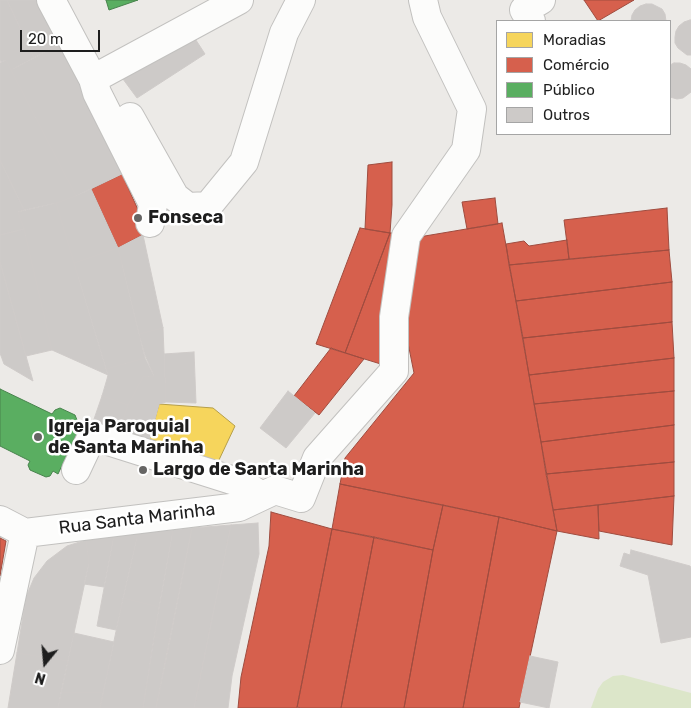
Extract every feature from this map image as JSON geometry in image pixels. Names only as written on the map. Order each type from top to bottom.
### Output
[{"type":"street","points":[[51,0],[93,79],[97,93],[153,204],[150,223]]},
{"type":"street","points":[[93,79],[239,0]]},
{"type":"street","points":[[130,117],[174,197],[188,207],[208,206],[244,162],[284,33],[301,0]]},
{"type":"street","points":[[76,470],[92,436],[268,493],[301,498],[317,458],[394,371],[394,317],[406,236],[466,150],[472,109],[427,17],[423,0]]},
{"type":"street","points":[[529,20],[524,10],[542,0]]},
{"type":"street","name":"Rua Santa Marinha","points":[[25,533],[239,507],[268,493]]},
{"type":"street","points":[[0,520],[25,533],[0,650]]},
{"type":"green space","points":[[623,675],[691,693],[691,708],[591,708],[598,689],[603,682],[613,676]]},
{"type":"building: Moradias","points":[[159,404],[213,408],[235,426],[218,462],[149,441]]},
{"type":"building: Comércio","points":[[584,0],[634,0],[600,20],[597,20]]},
{"type":"building: Comércio","points":[[392,162],[390,233],[365,229],[368,165]]},
{"type":"building: Comércio","points":[[122,174],[148,232],[118,248],[91,189]]},
{"type":"building: Comércio","points":[[495,198],[498,224],[467,229],[462,202]]},
{"type":"building: Comércio","points":[[667,208],[669,250],[569,259],[564,220]]},
{"type":"building: Comércio","points":[[502,223],[557,531],[340,484],[345,458],[414,373],[403,318],[413,238]]},
{"type":"building: Comércio","points":[[360,228],[390,233],[345,353],[316,344]]},
{"type":"building: Comércio","points":[[390,233],[401,233],[384,365],[345,353]]},
{"type":"building: Comércio","points":[[567,240],[569,259],[509,265],[506,244],[524,241],[529,246]]},
{"type":"building: Comércio","points":[[669,250],[672,282],[516,301],[509,265]]},
{"type":"building: Comércio","points":[[672,282],[672,322],[523,338],[516,301]]},
{"type":"building: Comércio","points":[[672,322],[674,358],[529,375],[523,338]]},
{"type":"building: Comércio","points":[[331,348],[364,359],[319,415],[294,396]]},
{"type":"building: Comércio","points":[[674,358],[674,391],[534,404],[529,375]]},
{"type":"building: Comércio","points":[[674,391],[674,425],[541,442],[534,404]]},
{"type":"building: Comércio","points":[[674,425],[674,462],[546,474],[541,442]]},
{"type":"building: Comércio","points":[[674,462],[674,496],[553,510],[546,474]]},
{"type":"building: Comércio","points":[[340,484],[443,505],[433,550],[332,529]]},
{"type":"building: Comércio","points":[[674,496],[672,545],[599,531],[598,505]]},
{"type":"building: Comércio","points":[[443,505],[499,517],[463,708],[404,708],[433,550]]},
{"type":"building: Comércio","points":[[598,505],[599,539],[557,531],[553,510]]},
{"type":"building: Comércio","points":[[271,512],[332,529],[297,708],[238,708],[241,677],[269,546]]},
{"type":"building: Comércio","points":[[499,517],[557,531],[519,708],[463,708]]},
{"type":"building: Comércio","points":[[332,529],[374,537],[341,708],[301,708],[297,707]]},
{"type":"building: Comércio","points":[[374,537],[433,550],[404,708],[341,708]]},
{"type":"building: Comércio","points":[[0,538],[6,541],[0,576]]},
{"type":"building: Público","points":[[106,0],[138,0],[109,10]]},
{"type":"building: Público","name":"Igreja Paroquial de Santa Marinha","points":[[0,389],[52,414],[60,408],[75,415],[77,420],[75,425],[80,427],[58,474],[53,471],[50,476],[46,477],[30,470],[28,465],[30,461],[0,446]]},
{"type":"building: Outros","points":[[0,0],[7,0],[34,58],[11,70],[6,60],[1,62],[0,60]]},
{"type":"building: Outros","points":[[7,0],[43,0],[63,42],[34,58]]},
{"type":"building: Outros","points":[[652,4],[662,9],[666,20],[631,20],[635,10],[640,6]]},
{"type":"building: Outros","points":[[691,20],[691,55],[687,55],[678,48],[675,43],[675,37],[679,26]]},
{"type":"building: Outros","points":[[192,34],[205,54],[137,98],[120,75]]},
{"type":"building: Outros","points":[[63,42],[126,172],[76,196],[11,70]]},
{"type":"building: Outros","points":[[6,60],[76,196],[56,203],[24,210],[0,160],[0,63]]},
{"type":"building: Outros","points":[[680,63],[691,69],[691,92],[683,98],[671,97],[671,64]]},
{"type":"building: Outros","points":[[0,160],[24,210],[18,212],[24,229],[0,235]]},
{"type":"building: Outros","points":[[91,189],[118,248],[74,263],[56,203]]},
{"type":"building: Outros","points":[[56,203],[108,375],[52,350],[24,229],[18,212]]},
{"type":"building: Outros","points":[[24,229],[52,350],[26,356],[0,262],[0,235]]},
{"type":"building: Outros","points":[[143,235],[163,328],[139,334],[118,248]]},
{"type":"building: Outros","points":[[118,248],[145,358],[106,369],[74,263]]},
{"type":"building: Outros","points":[[0,262],[33,381],[4,364],[0,353]]},
{"type":"building: Outros","points":[[163,328],[166,402],[159,404],[149,441],[119,431],[128,405],[143,377],[154,376],[139,334]]},
{"type":"building: Outros","points":[[194,352],[196,403],[166,402],[164,354]]},
{"type":"building: Outros","points":[[145,358],[154,376],[143,377],[128,405],[102,396],[108,375],[106,369]]},
{"type":"building: Outros","points":[[288,391],[315,413],[286,448],[260,428]]},
{"type":"building: Outros","points":[[102,396],[128,405],[119,431],[93,422]]},
{"type":"building: Outros","points":[[258,523],[259,554],[232,676],[228,708],[194,708],[231,525]]},
{"type":"building: Outros","points":[[231,525],[194,708],[156,708],[192,528]]},
{"type":"building: Outros","points":[[192,528],[170,640],[154,637],[173,530]]},
{"type":"building: Outros","points":[[173,530],[159,607],[123,598],[138,533]]},
{"type":"building: Outros","points":[[138,533],[116,630],[97,626],[114,535]]},
{"type":"building: Outros","points":[[114,535],[104,587],[84,584],[89,563],[86,540]]},
{"type":"building: Outros","points":[[86,540],[89,563],[68,661],[17,653],[26,597],[34,578],[47,561],[67,546]]},
{"type":"building: Outros","points":[[631,550],[690,566],[691,637],[661,643],[648,575],[620,566],[624,553],[630,555]]},
{"type":"building: Outros","points":[[123,598],[159,607],[143,708],[100,708]]},
{"type":"building: Outros","points":[[74,633],[114,642],[103,693],[61,692]]},
{"type":"building: Outros","points":[[154,637],[170,640],[156,708],[143,708]]},
{"type":"building: Outros","points":[[17,653],[68,661],[58,708],[8,708]]},
{"type":"building: Outros","points":[[530,656],[558,662],[549,708],[520,702]]},
{"type":"building: Outros","points":[[61,692],[103,693],[100,708],[58,708]]},
{"type":"place","name":"Fonseca","points":[[138,218]]},
{"type":"place","name":"Igreja Paroquial de Santa Marinha","points":[[38,437]]},
{"type":"place","name":"Largo de Santa Marinha","points":[[143,470]]}]
